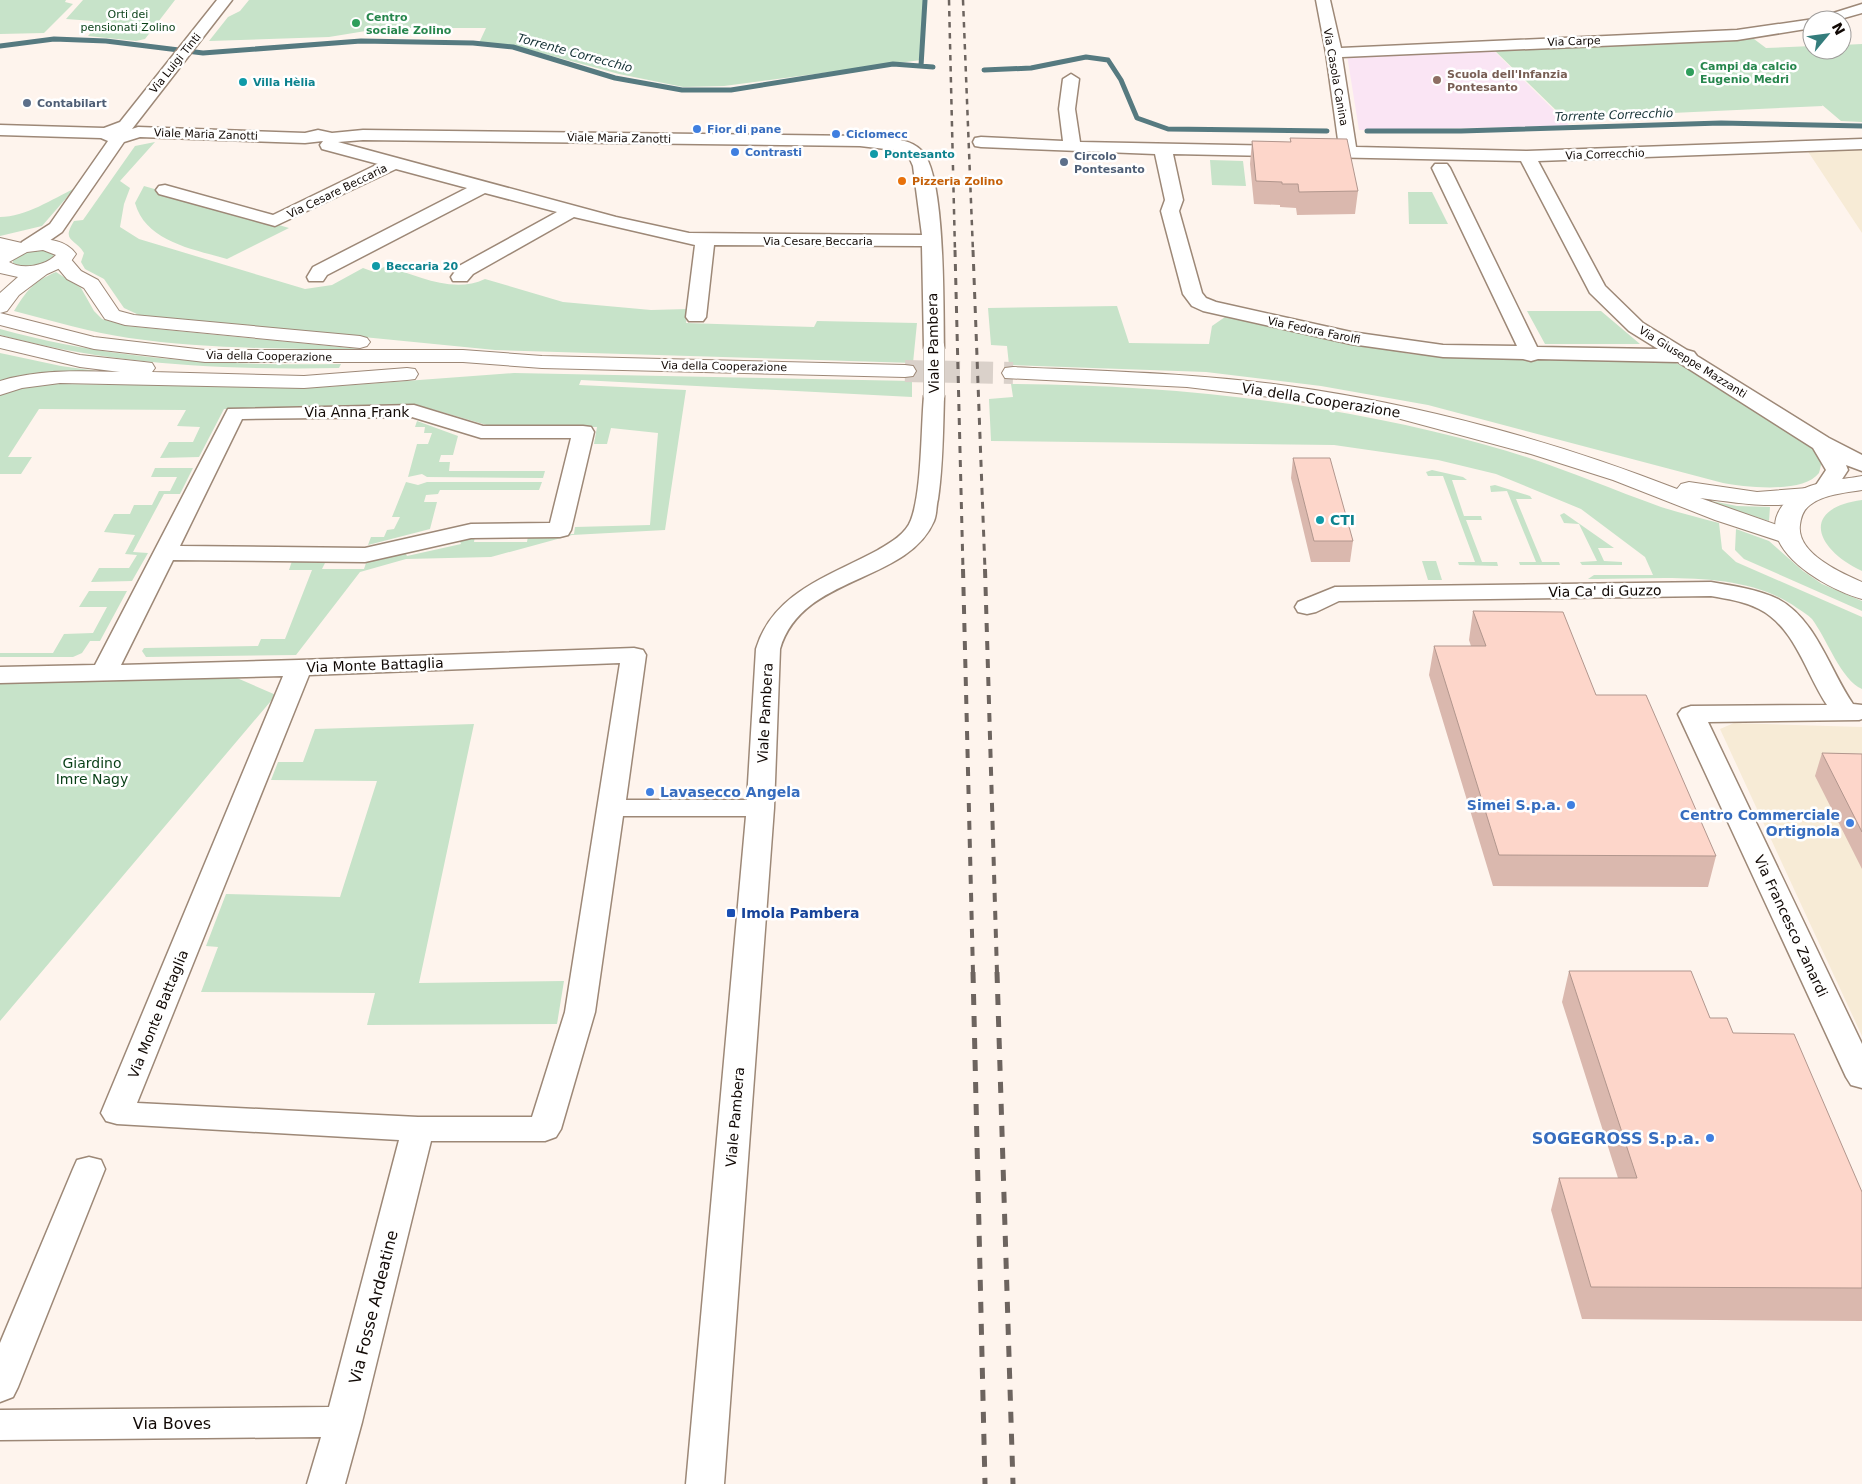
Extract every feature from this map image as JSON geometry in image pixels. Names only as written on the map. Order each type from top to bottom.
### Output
[{"type":"main road","points":[[0,244],[24,247],[50,246],[63,256],[74,275],[91,284],[112,315],[132,321],[336,339],[463,356]]},
{"type":"main road","points":[[1,264],[24,247]]},
{"type":"main road","points":[[7,298],[40,270],[63,256]]},
{"type":"main road","points":[[1,264],[17,272],[40,270]]},
{"type":"main road","points":[[1,264],[7,298]]},
{"type":"main road","name":"Via della Cooperazione","points":[[0,319],[94,342],[205,356],[463,356],[542,362],[905,370]]},
{"type":"main road","name":"Via della Cooperazione","points":[[0,342],[80,361],[162,370],[314,374],[420,372],[542,362]]},
{"type":"main road","points":[[0,388],[19,382],[60,378],[304,382],[420,372]]},
{"type":"main road","name":"Via della Cooperazione","points":[[1013,374],[1187,380],[1287,392],[1374,406],[1539,449],[1621,475],[1723,515],[1788,537]]},
{"type":"main road","name":"Via della Cooperazione","points":[[1621,475],[1709,494],[1758,499],[1817,492],[1862,483]]},
{"type":"main road","points":[[1817,492],[1793,506],[1785,520],[1788,537],[1796,551],[1812,565],[1832,578],[1862,591]]},
{"type":"street","name":"Via Luigi Tinti","points":[[56,228],[122,132],[225,0]]},
{"type":"street","name":"Via Casola Canina","points":[[1323,0],[1334,53],[1346,140]]},
{"type":"street","name":"Via Carpe","points":[[1334,53],[1481,44],[1737,35],[1802,25]]},
{"type":"street","points":[[1071,79],[1067,109],[1072,147]]},
{"type":"street","name":"Viale Maria Zanotti","points":[[0,130],[305,138],[300,142],[306,146],[363,135],[860,141],[906,149]]},
{"type":"street","points":[[980,142],[1163,149],[1346,140]]},
{"type":"street","name":"Via Correcchio","points":[[1346,140],[1527,156],[1862,144]]},
{"type":"street","name":"Via Cesare Beccaria","points":[[330,141],[394,163],[660,234],[705,239],[931,241]]},
{"type":"street","name":"Viale Pambera","points":[[705,1484],[760,808],[768,649],[774,630],[788,613],[808,596],[832,580],[896,550],[914,536],[922,522],[925,508],[930,473],[934,396],[931,241],[923,167],[917,154],[906,149]]},
{"type":"street","name":"Via Fedora Farolfi","points":[[1163,149],[1174,200],[1170,211],[1193,294],[1199,302],[1210,307],[1351,338],[1443,351],[1531,355],[1687,356]]},
{"type":"street","name":"Via Giuseppe Mazzanti","points":[[1527,156],[1597,289],[1636,327],[1687,356],[1822,443],[1862,464]]},
{"type":"street","name":"Via Cesare Beccaria","points":[[165,190],[275,221],[394,163]]},
{"type":"street","points":[[1441,168],[1531,355]]},
{"type":"street","points":[[316,277],[320,271],[483,187]]},
{"type":"street","points":[[460,277],[466,270],[572,211]]},
{"type":"street","points":[[24,247],[56,228],[63,256]]},
{"type":"street","points":[[696,317],[705,239]]},
{"type":"street","name":"Via Anna Frank","points":[[104,673],[164,553],[235,413],[414,411],[481,432],[584,432],[560,530],[471,531],[366,555],[164,553]]},
{"type":"street","name":"Via Giuseppe Mazzanti","points":[[1817,492],[1837,470],[1835,463],[1822,443]]},
{"type":"street","name":"Via Ca' di Guzzo","points":[[1307,606],[1335,594],[1711,589],[1740,594],[1761,600],[1777,609],[1792,622],[1836,700],[1854,712]]},
{"type":"street","name":"Via Monte Battaglia","points":[[634,655],[580,1012],[545,1129],[418,1129],[117,1113],[299,668],[634,655]]},
{"type":"street","points":[[0,675],[299,668]]},
{"type":"street","name":"Via Francesco Zanardi","points":[[1854,712],[1691,714],[1862,1077]]},
{"type":"street","points":[[610,808],[760,808]]},
{"type":"street","name":"Via Fosse Ardeatine","points":[[326,1484],[344,1422],[418,1129]]},
{"type":"street","points":[[0,1387],[89,1169]]},
{"type":"street","name":"Via Boves","points":[[0,1425],[344,1422]]},
{"type":"shaded area","name":"Scuola dell'Infanzia Pontesanto","points":[[1489,46],[1570,126],[1359,130],[1347,55]]},
{"type":"shaded area","points":[[1862,142],[1862,233],[1803,144]]},
{"type":"shaded area","points":[[1734,723],[1862,727],[1862,1036],[1720,729]]},
{"type":"green space","name":"Orti dei pensionati Zolino","points":[[0,0],[66,0],[65,2],[73,4],[44,33],[0,34]]},
{"type":"green space","name":"Orti dei pensionati Zolino","points":[[83,0],[175,0],[145,39],[136,41],[88,36],[95,28],[93,21],[66,19]]},
{"type":"green space","points":[[249,0],[923,0],[921,60],[724,86],[683,87],[619,74],[515,46],[479,43],[486,28],[384,28],[329,37],[209,41],[228,17],[240,11]]},
{"type":"green space","name":"Campi da calcio Eugenio Medri","points":[[1750,36],[1766,48],[1802,46],[1802,60],[1852,60],[1852,44],[1862,44],[1862,122],[1841,121],[1821,104],[1823,106],[1564,118],[1492,48]]},
{"type":"green space","points":[[155,142],[120,181],[130,188],[124,204],[120,227],[139,239],[305,289],[332,285],[363,268],[374,272],[386,266],[448,284],[461,285],[485,279],[563,302],[651,310],[688,309],[686,323],[814,327],[817,321],[917,323],[913,363],[495,350],[139,315],[124,308],[104,279],[85,269],[81,262],[84,253],[71,239],[69,233],[74,221],[83,220],[135,146]]},
{"type":"green space","points":[[1210,160],[1243,161],[1246,186],[1212,185]]},
{"type":"green space","points":[[144,186],[289,228],[227,259],[200,252],[172,242],[149,227],[135,203]]},
{"type":"green space","points":[[75,188],[42,226],[0,236],[0,217],[29,211]]},
{"type":"green space","points":[[1408,192],[1432,192],[1448,224],[1409,224]]},
{"type":"green space","points":[[42,250],[52,252],[54,257],[45,263],[35,266],[23,266],[13,263],[13,258],[28,251]]},
{"type":"green space","points":[[56,272],[81,288],[94,311],[102,319],[127,326],[381,351],[223,347],[160,342],[100,333],[14,311],[31,287]]},
{"type":"green space","points":[[1117,306],[1129,343],[1209,344],[1212,326],[1225,317],[1410,354],[1467,358],[1673,362],[1686,367],[1810,445],[1822,461],[1819,473],[1811,480],[1800,484],[1773,487],[1733,485],[1428,405],[1321,386],[1206,372],[1009,365],[1007,346],[991,345],[988,308]]},
{"type":"green space","points":[[1527,311],[1601,311],[1640,344],[1545,344]]},
{"type":"green space","points":[[0,329],[84,348],[169,359],[255,364],[341,364],[339,368],[254,368],[168,364],[84,353],[42,345],[0,335]]},
{"type":"green space","points":[[0,353],[61,366],[104,372],[29,374],[0,381]]},
{"type":"green space","points":[[514,373],[912,381],[912,397],[581,380],[579,385],[686,390],[665,530],[572,535],[491,557],[406,559],[360,572],[296,655],[146,657],[142,651],[144,648],[258,646],[261,639],[285,639],[312,570],[289,570],[292,561],[326,561],[322,569],[364,569],[367,560],[404,550],[407,556],[461,544],[458,537],[475,536],[474,542],[527,542],[528,536],[574,534],[575,527],[650,525],[658,433],[611,428],[607,444],[594,444],[597,427],[490,426],[421,406],[224,409],[199,457],[160,458],[169,442],[193,442],[200,427],[177,426],[186,410],[39,409],[8,457],[32,457],[21,474],[0,474],[0,394],[22,387],[55,384],[325,387]]},
{"type":"green space","points":[[1011,384],[1071,385],[1191,392],[1310,407],[1369,417],[1508,451],[1661,507],[1719,523],[1722,549],[1736,562],[1862,617],[1862,689],[1847,677],[1812,619],[1801,610],[1775,595],[1750,587],[1696,579],[1588,579],[1594,575],[1653,575],[1645,557],[1581,509],[1496,474],[1438,460],[1334,445],[991,441],[989,399],[1013,397]]},
{"type":"green space","points":[[417,421],[458,436],[453,455],[441,455],[439,462],[450,462],[449,471],[545,471],[543,478],[427,477],[422,474],[408,477],[417,444],[428,444],[432,433],[424,433],[425,427],[415,427]]},
{"type":"green space","points":[[155,468],[193,468],[180,494],[164,494],[133,552],[148,553],[132,581],[91,582],[99,568],[129,568],[137,555],[125,554],[135,535],[104,532],[114,514],[130,514],[134,505],[152,505],[159,491],[170,491],[177,477],[151,477]]},
{"type":"green space","points":[[1432,470],[1463,477],[1467,480],[1452,480],[1464,516],[1481,516],[1482,520],[1466,520],[1482,562],[1497,562],[1498,566],[1459,565],[1458,562],[1475,562],[1443,476],[1428,476],[1426,472]]},
{"type":"green space","points":[[406,482],[418,485],[427,482],[542,482],[539,490],[440,490],[438,494],[426,495],[424,502],[437,502],[430,529],[368,545],[371,537],[384,537],[387,530],[394,529],[400,517],[392,517]]},
{"type":"green space","points":[[1495,485],[1530,496],[1532,499],[1516,499],[1542,562],[1559,562],[1560,565],[1520,565],[1519,562],[1536,562],[1507,491],[1491,492],[1490,486]]},
{"type":"green space","points":[[1691,497],[1737,506],[1770,507],[1769,521]]},
{"type":"green space","points":[[1862,500],[1862,571],[1846,562],[1834,552],[1825,542],[1821,531],[1822,521],[1829,512],[1842,505]]},
{"type":"green space","points":[[1564,513],[1614,548],[1598,548],[1604,561],[1622,562],[1622,565],[1582,565],[1580,562],[1597,561],[1579,524],[1564,523],[1560,515]]},
{"type":"green space","points":[[1736,529],[1769,541],[1803,571],[1822,584],[1862,601],[1862,611],[1744,559],[1735,550]]},
{"type":"green space","points":[[1422,561],[1436,561],[1442,580],[1428,580]]},
{"type":"green space","points":[[89,591],[127,591],[100,641],[90,641],[82,653],[73,657],[0,657],[0,653],[53,653],[64,634],[93,633],[107,607],[79,607]]},
{"type":"green space","name":"Giardino Imre Nagy","points":[[237,678],[276,695],[0,1021],[0,680]]},
{"type":"green space","points":[[474,724],[419,983],[564,981],[557,1024],[367,1025],[375,993],[201,992],[218,947],[206,946],[226,894],[340,897],[377,781],[271,780],[278,762],[303,762],[315,729]]},
{"type":"building","points":[[1290,138],[1347,139],[1358,191],[1299,192],[1298,184],[1256,181],[1252,141],[1291,142]]},
{"type":"building","points":[[1293,458],[1330,458],[1353,541],[1314,541]]},
{"type":"building","name":"Simei S.p.a.","points":[[1473,611],[1563,612],[1596,695],[1646,695],[1716,856],[1499,855],[1434,646],[1486,646]]},
{"type":"building","points":[[1822,753],[1862,754],[1862,832]]},
{"type":"building","name":"SOGEGROSS S.p.a.","points":[[1569,971],[1691,971],[1710,1018],[1727,1018],[1733,1033],[1794,1034],[1862,1192],[1862,1288],[1591,1287],[1559,1178],[1637,1178]]},
{"type":"waterway","points":[[921,66],[925,0]]},
{"type":"waterway","name":"Torrente Correcchio","points":[[0,46],[54,39],[106,41],[203,53],[361,41],[473,43],[513,47],[615,78],[682,90],[731,90],[893,64],[933,67]]},
{"type":"waterway","name":"Torrente Correcchio","points":[[984,70],[1031,68],[1086,57],[1108,60],[1121,80],[1137,118],[1168,129],[1327,131]]},
{"type":"waterway","name":"Torrente Correcchio","points":[[1367,131],[1461,131],[1721,123],[1862,126]]},
{"type":"tunnel","points":[[905,371],[1013,373]]},
{"type":"railway","points":[[949,0],[955,252]]},
{"type":"railway","points":[[963,0],[973,252]]},
{"type":"railway","points":[[955,250],[963,570]]},
{"type":"railway","points":[[973,250],[985,570]]},
{"type":"railway","points":[[963,569],[973,973]]},
{"type":"railway","points":[[985,569],[997,973]]},
{"type":"railway","points":[[973,972],[985,1484]]},
{"type":"railway","points":[[997,972],[1013,1484]]},
{"type":"place","name":"Centro sociale Zolino","points":[[356,23]]},
{"type":"place","name":"Campi da calcio Eugenio Medri","points":[[1690,72]]},
{"type":"place","name":"Scuola dell'Infanzia Pontesanto","points":[[1437,80]]},
{"type":"place","name":"Villa Hèlia","points":[[243,82]]},
{"type":"place","name":"Contabilart","points":[[27,103]]},
{"type":"place","name":"Fior di pane","points":[[697,129]]},
{"type":"place","name":"Ciclomecc","points":[[836,134]]},
{"type":"place","name":"Contrasti","points":[[735,152]]},
{"type":"place","name":"Pontesanto","points":[[874,154]]},
{"type":"place","name":"Circolo Pontesanto","points":[[1064,162]]},
{"type":"place","name":"Pizzeria Zolino","points":[[902,181]]},
{"type":"place","name":"Beccaria 20","points":[[376,266]]},
{"type":"place","name":"CTI","points":[[1320,520]]},
{"type":"place","name":"Lavasecco Angela","points":[[650,792]]},
{"type":"place","name":"Simei S.p.a.","points":[[1571,805]]},
{"type":"place","name":"Centro Commerciale Ortignola","points":[[1850,823]]},
{"type":"place","name":"Imola Pambera","points":[[731,913]]},
{"type":"place","name":"SOGEGROSS S.p.a.","points":[[1710,1138]]}]
